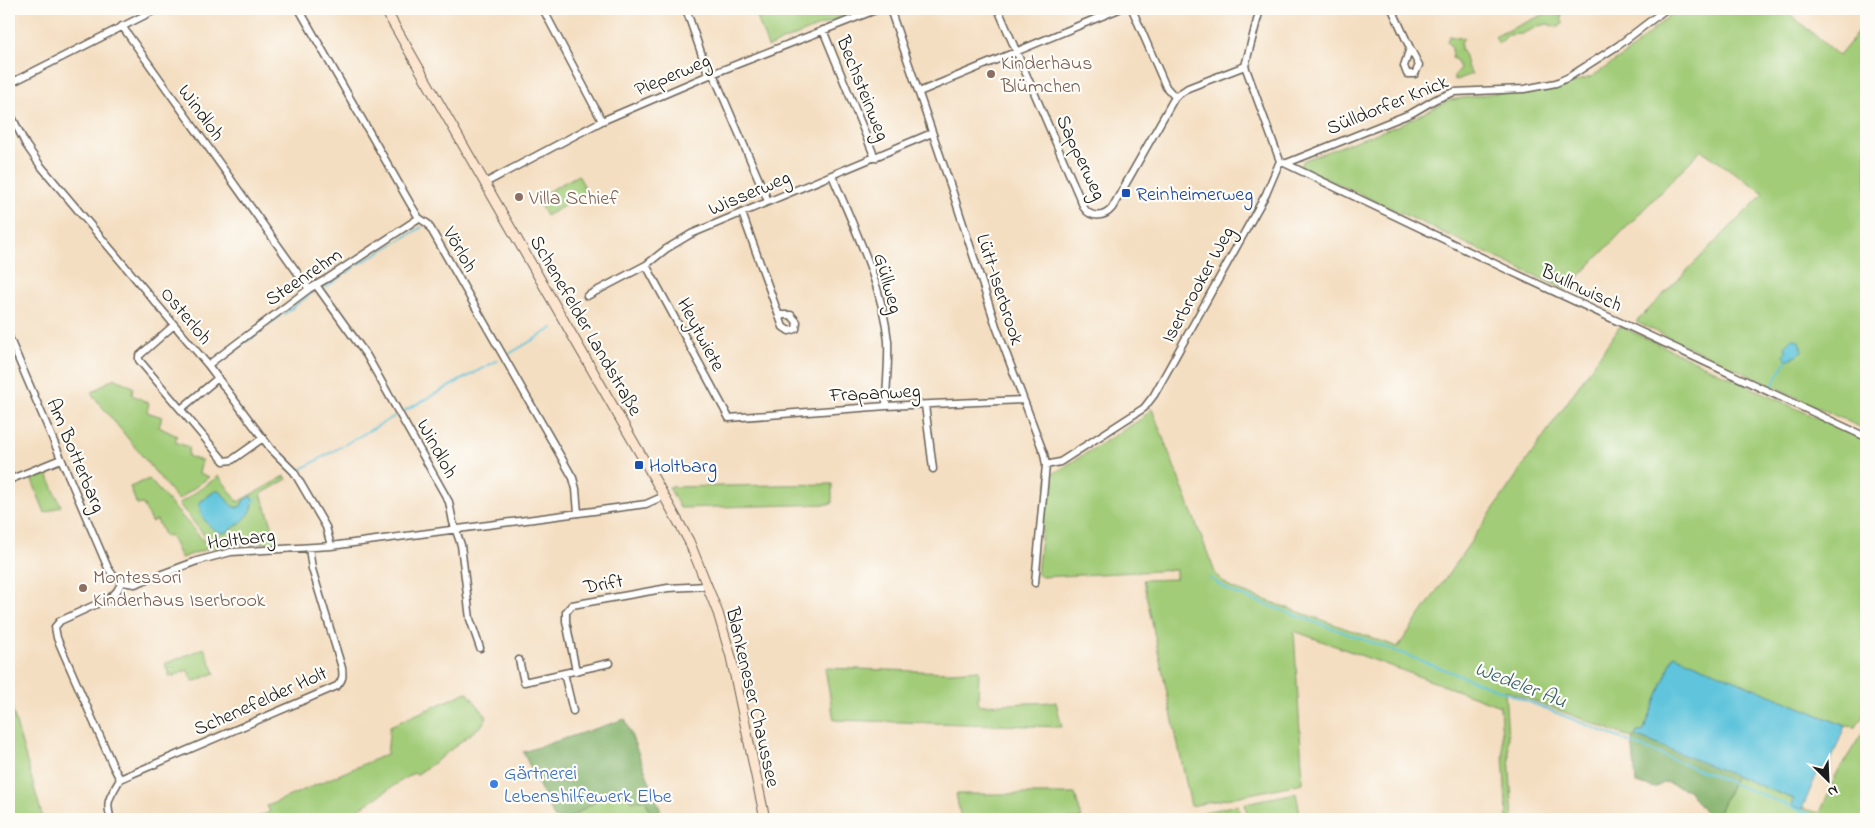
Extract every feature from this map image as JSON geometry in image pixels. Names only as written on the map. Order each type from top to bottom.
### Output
[{"type":"main road","name":"Schenefelder Landstraße","points":[[385,9],[664,496],[695,556]]},
{"type":"main road","name":"Blankeneser Chaussee","points":[[695,556],[718,613],[731,657],[765,819]]},
{"type":"street","points":[[9,84],[157,9]]},
{"type":"street","name":"Vörloh","points":[[299,9],[419,218],[428,224],[573,478],[578,513]]},
{"type":"street","points":[[543,9],[602,121]]},
{"type":"street","points":[[686,9],[708,70],[715,78],[768,201]]},
{"type":"street","name":"Pieperweg","points":[[485,183],[602,121],[712,74],[878,9]]},
{"type":"street","name":"Lütt-Iserbrook","points":[[890,9],[996,326],[1044,454],[1046,465],[1035,584]]},
{"type":"street","name":"Sapperweg","points":[[998,9],[1084,208],[1088,213],[1098,216],[1110,211],[1174,97]]},
{"type":"street","points":[[919,92],[1017,52],[1104,12],[1120,9]]},
{"type":"street","points":[[1132,9],[1166,87],[1174,97],[1188,88],[1244,66]]},
{"type":"street","points":[[1260,9],[1244,66],[1283,162]]},
{"type":"street","points":[[1392,9],[1410,48]]},
{"type":"street","name":"Sülldorfer Knick","points":[[1283,162],[1412,113],[1444,95],[1454,92],[1524,89],[1569,78],[1619,45],[1666,9]]},
{"type":"street","name":"Windloh","points":[[122,26],[309,289]]},
{"type":"street","name":"Bechsteinweg","points":[[823,30],[875,158]]},
{"type":"street","name":"Osterloh","points":[[9,111],[26,145],[40,165],[208,365],[263,438],[297,477],[326,527],[332,546]]},
{"type":"street","name":"Wisserweg","points":[[587,296],[646,265],[666,248],[691,234],[932,133]]},
{"type":"street","name":"Bullnwisch","points":[[1283,162],[1476,255],[1866,437]]},
{"type":"street","name":"Iserbrooker Weg","points":[[1046,465],[1060,462],[1144,408],[1154,395],[1283,162]]},
{"type":"street","name":"Güllweg","points":[[832,175],[864,252],[878,292],[888,342],[886,406]]},
{"type":"street","points":[[742,213],[779,315]]},
{"type":"street","name":"Steenrehm","points":[[208,365],[309,289],[419,218]]},
{"type":"street","name":"Heytwiete","points":[[646,265],[729,418]]},
{"type":"street","name":"Windloh","points":[[316,285],[367,356],[447,497],[461,545],[470,619],[480,648]]},
{"type":"street","points":[[174,325],[139,356],[139,360],[224,461],[232,460],[263,438]]},
{"type":"street","name":"Am Botterbarg","points":[[9,337],[108,568],[122,582]]},
{"type":"street","points":[[180,409],[218,378]]},
{"type":"street","name":"Frapanweg","points":[[729,418],[886,406],[1023,400]]},
{"type":"street","points":[[925,405],[933,469]]},
{"type":"street","points":[[9,480],[61,458]]},
{"type":"street","name":"Holtbarg","points":[[122,582],[130,584],[141,583],[196,561],[231,552],[332,546],[646,504],[664,496]]},
{"type":"street","name":"Schenefelder Holt","points":[[120,779],[337,686],[341,682],[343,677],[342,668],[312,569],[309,548]]},
{"type":"street","points":[[111,819],[108,810],[108,799],[120,779],[57,638],[55,627],[60,621],[110,598],[122,582]]},
{"type":"street","name":"Drift","points":[[576,671],[566,621],[566,612],[572,605],[668,588],[708,586]]},
{"type":"street","points":[[519,660],[524,682],[610,663]]},
{"type":"street","points":[[564,674],[573,711]]},
{"type":"green space","points":[[754,9],[861,9],[768,47]]},
{"type":"green space","points":[[1556,9],[1564,9],[1565,12],[1561,15],[1563,24],[1557,27],[1547,24],[1522,34],[1508,35],[1499,44],[1495,36]]},
{"type":"green space","points":[[1677,9],[1784,9],[1839,56],[1853,39],[1866,16],[1866,430],[1636,322],[1764,193],[1701,150],[1566,290],[1300,166],[1304,160],[1399,125],[1450,100],[1494,93],[1546,91],[1591,77],[1626,54]]},
{"type":"green space","points":[[1449,36],[1464,37],[1461,43],[1461,50],[1472,74],[1457,80],[1454,79],[1454,76],[1460,69],[1456,60],[1452,58],[1452,48],[1447,42]]},
{"type":"green space","points":[[578,175],[588,193],[546,216],[536,198]]},
{"type":"green space","points":[[1620,326],[1866,441],[1866,711],[1856,727],[1845,726],[1674,656],[1643,732],[1638,732],[1632,738],[1505,690],[1513,819],[1507,819],[1500,706],[1294,631],[1303,783],[1191,806],[1143,580],[1176,579],[1176,570],[1042,577],[1037,573],[1048,477],[1141,419],[1152,409],[1216,575],[1231,588],[1398,647]]},
{"type":"green space","points":[[114,378],[133,387],[132,395],[149,403],[147,412],[162,417],[159,427],[177,436],[175,442],[189,447],[188,456],[202,461],[199,473],[209,477],[178,500],[91,393]]},
{"type":"green space","points":[[47,474],[61,506],[45,513],[32,480]]},
{"type":"green space","points":[[219,476],[238,502],[285,476],[287,479],[261,494],[278,542],[238,544],[215,549],[179,504]],"holes":[[[215,491],[223,495],[230,505],[235,507],[241,506],[240,523],[225,533],[213,528],[207,521],[202,500]]]},
{"type":"green space","points":[[149,479],[210,548],[181,558],[170,535],[165,537],[157,520],[151,522],[143,504],[137,505],[130,487]]},
{"type":"green space","points":[[832,484],[832,504],[680,508],[669,487]]},
{"type":"green space","points":[[204,648],[215,673],[193,682],[188,670],[170,677],[165,664]]},
{"type":"green space","points":[[825,668],[951,672],[979,670],[978,705],[1056,702],[1062,727],[834,720]]},
{"type":"green space","points":[[467,692],[487,717],[482,725],[416,775],[414,773],[410,775],[344,819],[253,819],[270,812],[267,806],[387,754],[390,726]]},
{"type":"green space","points":[[9,698],[43,819],[9,819]]},
{"type":"green space","points":[[625,719],[664,819],[653,819],[645,799],[634,802],[618,787],[568,819],[555,819],[523,752]]},
{"type":"green space","points":[[1866,727],[1866,819],[1716,819],[1736,775],[1795,800],[1793,806],[1820,813],[1836,775]]},
{"type":"green space","points":[[1636,736],[1736,775],[1717,816],[1705,813],[1688,790],[1665,782],[1655,788],[1636,783],[1632,738]]},
{"type":"green space","points":[[618,787],[634,802],[645,799],[653,819],[568,819]]},
{"type":"green space","points":[[1296,793],[1301,819],[1248,819],[1245,803]]},
{"type":"green space","points":[[956,794],[1075,794],[1082,819],[961,819]]},
{"type":"green space","points":[[1238,805],[1241,819],[1205,819],[1204,812]]},
{"type":"water","points":[[1791,339],[1800,341],[1802,351],[1787,360],[1784,355],[1786,352],[1785,345]]},
{"type":"water","points":[[215,491],[219,491],[236,508],[241,506],[244,500],[251,496],[253,502],[250,513],[235,527],[224,533],[210,526],[201,513],[199,503]]},
{"type":"water","points":[[1674,655],[1845,726],[1827,771],[1820,767],[1802,809],[1792,806],[1794,799],[1636,736],[1637,732],[1643,732]]},
{"type":"waterway","points":[[359,264],[422,227]]},
{"type":"waterway","points":[[347,273],[355,267]]},
{"type":"waterway","points":[[325,288],[343,275]]},
{"type":"waterway","points":[[284,314],[313,292]]},
{"type":"waterway","points":[[267,326],[280,316]]},
{"type":"waterway","points":[[509,354],[553,328]]},
{"type":"waterway","points":[[248,341],[259,332]]},
{"type":"waterway","points":[[234,351],[243,344]]},
{"type":"waterway","points":[[224,358],[229,355]]},
{"type":"waterway","points":[[404,411],[498,360]]},
{"type":"waterway","points":[[1772,386],[1787,360]]},
{"type":"waterway","points":[[300,470],[395,416]]},
{"type":"waterway","points":[[253,502],[257,498]]},
{"type":"waterway","name":"Wedeler Au","points":[[1210,578],[1231,592],[1512,695],[1822,819]]},
{"type":"place","name":"Kinderhaus Blümchen","points":[[991,74]]},
{"type":"place","name":"Reinheimerweg","points":[[1126,193]]},
{"type":"place","name":"Villa Schief","points":[[519,197]]},
{"type":"place","name":"Holtbarg","points":[[639,465]]},
{"type":"place","name":"Montessori Kinderhaus Iserbrook","points":[[83,588]]},
{"type":"place","name":"Gärtnerei Lebenshilfewerk Elbe","points":[[494,784]]}]
